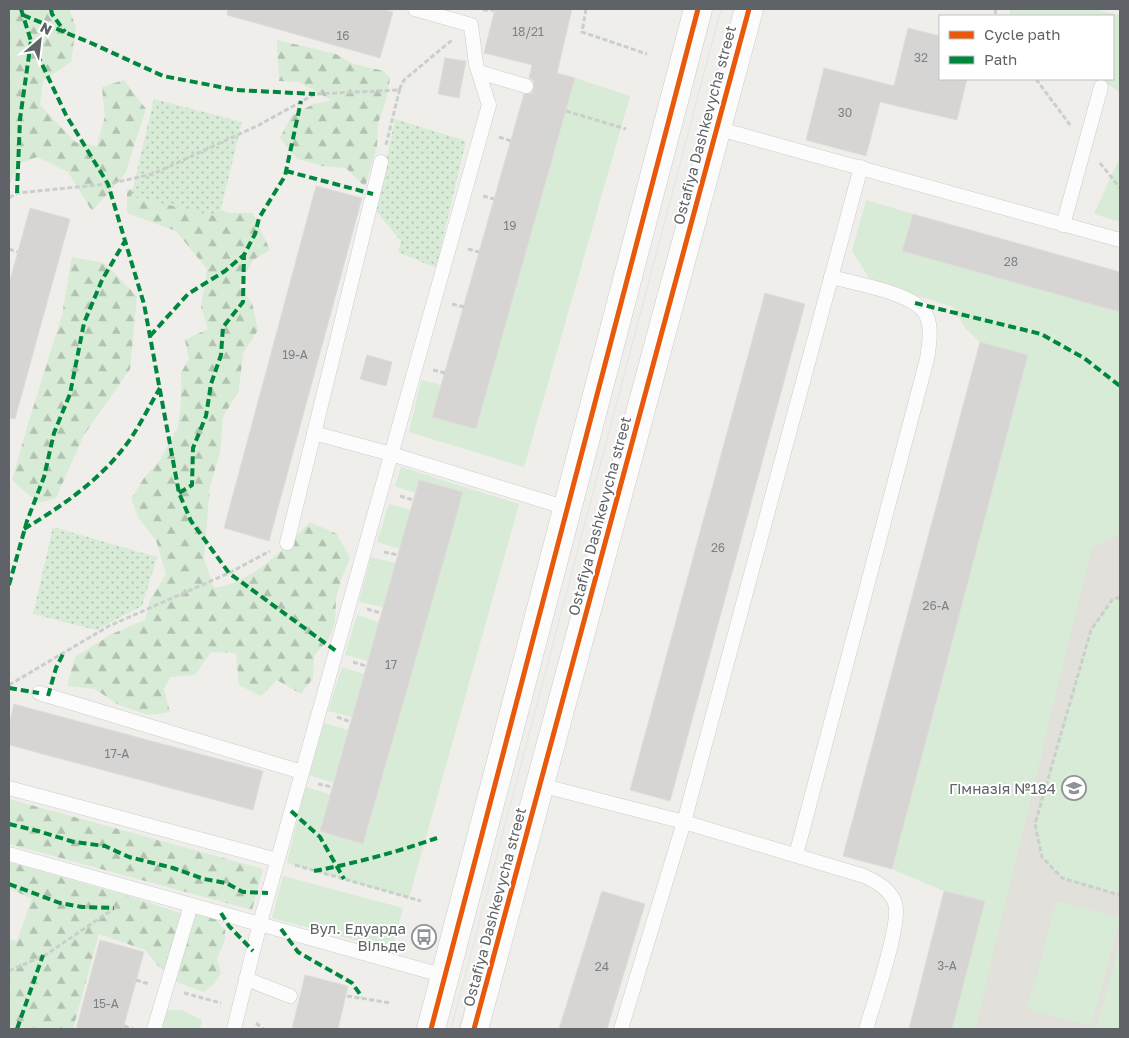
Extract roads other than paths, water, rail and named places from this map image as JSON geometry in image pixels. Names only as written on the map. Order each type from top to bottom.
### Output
[{"type":"street","name":"Ostafiya Dashkevycha street","points":[[431,1029],[698,9]]},
{"type":"street","name":"Ostafiya Dashkevycha street","points":[[474,1029],[749,9]]},
{"type":"lane","points":[[234,1029],[277,860],[489,105],[478,72],[471,25],[415,9]]},
{"type":"lane","points":[[478,72],[526,86]]},
{"type":"lane","points":[[1063,225],[1100,86]]},
{"type":"lane","points":[[716,128],[1120,240]]},
{"type":"lane","points":[[287,543],[381,162]]},
{"type":"lane","points":[[621,1029],[684,822],[861,167]]},
{"type":"lane","points":[[796,855],[930,341],[929,323],[925,312],[915,303],[891,293],[831,277]]},
{"type":"lane","points":[[314,432],[567,508]]},
{"type":"lane","points":[[39,693],[302,772]]},
{"type":"lane","points":[[540,785],[684,822],[864,876],[876,882],[886,890],[896,905],[894,932],[866,1029]]},
{"type":"lane","points":[[9,788],[277,860]]},
{"type":"lane","points":[[9,854],[445,976]]},
{"type":"lane","points":[[154,1029],[191,905]]},
{"type":"lane","points":[[246,979],[290,996]]},
{"type":"tram line","points":[[451,1029],[721,9]]},
{"type":"tram line","points":[[460,1029],[505,855]]},
{"type":"place","name":"Гімназія №184","points":[[1074,788]]},
{"type":"place","name":"Вул. Едуарда Вільде","points":[[424,937]]}]
